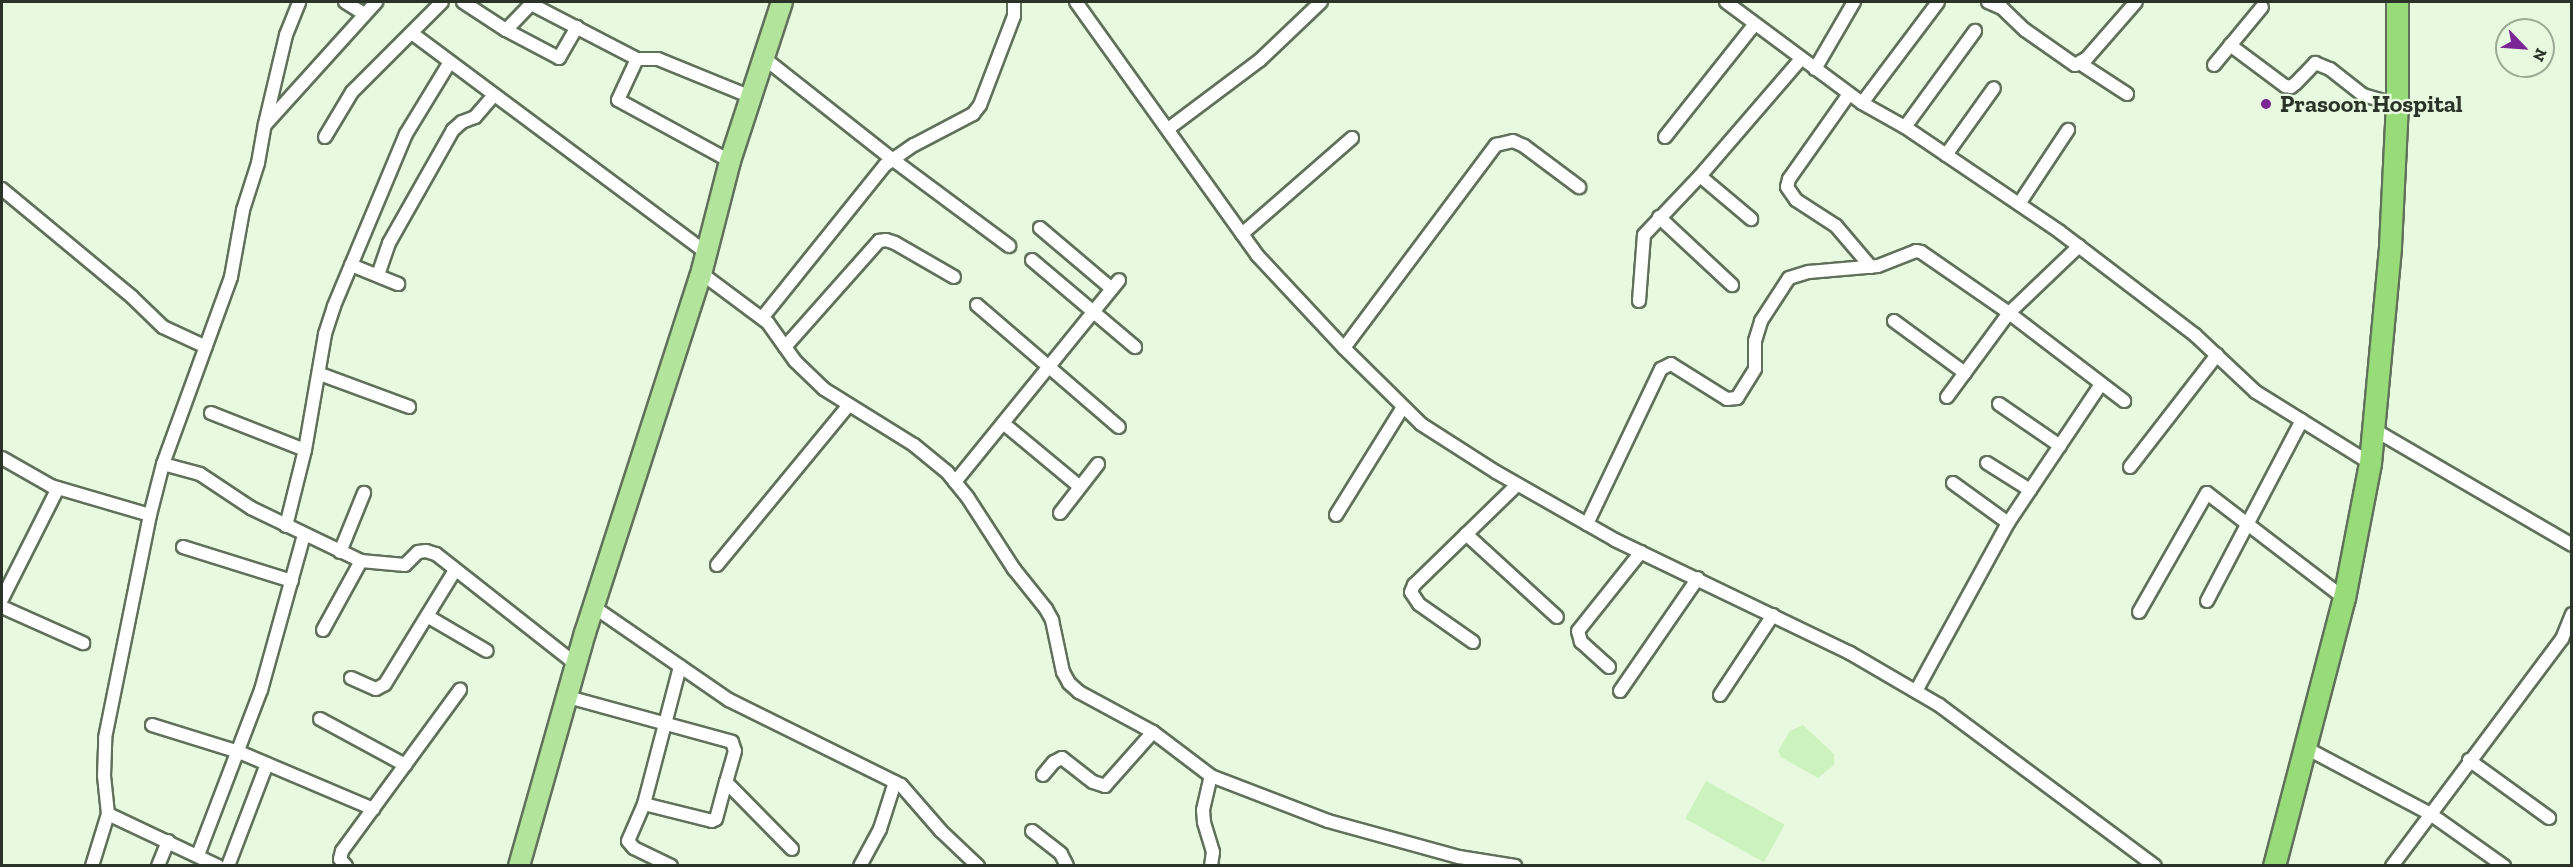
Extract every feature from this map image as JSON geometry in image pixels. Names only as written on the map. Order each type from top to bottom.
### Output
[{"type":"highway","points":[[2274,866],[2344,598],[2370,463],[2390,246],[2397,105],[2397,2]]},
{"type":"main road","points":[[519,866],[594,607],[701,273],[730,161],[782,2]]},
{"type":"street","points":[[92,866],[108,814],[104,776],[105,738],[150,514],[163,464],[233,271],[243,210],[258,163],[286,35],[299,2]]},
{"type":"street","points":[[345,2],[364,14]]},
{"type":"street","points":[[265,125],[376,2]]},
{"type":"street","points":[[325,137],[352,92],[413,34],[442,2]]},
{"type":"street","points":[[463,2],[506,30],[559,58],[577,27]]},
{"type":"street","points":[[762,318],[885,165],[914,146],[965,120],[981,105],[1014,16],[1014,2]]},
{"type":"street","points":[[1076,2],[1257,255],[1344,348],[1421,424],[1517,484],[1587,524],[1850,653],[1916,691],[2056,790],[2155,866]]},
{"type":"street","points":[[1168,129],[1260,60],[1321,2]]},
{"type":"street","points":[[1726,2],[1862,103],[1905,127],[2079,246],[2195,335],[2256,392],[2370,463]]},
{"type":"street","points":[[1815,69],[1854,2]]},
{"type":"street","points":[[1862,103],[1938,2]]},
{"type":"street","points":[[1988,2],[2002,8],[2067,62],[2075,65],[2081,64],[2136,2]]},
{"type":"street","points":[[506,30],[532,3],[637,59],[658,59],[751,97]]},
{"type":"street","points":[[2214,65],[2262,7]]},
{"type":"street","points":[[1665,137],[1754,25]]},
{"type":"street","points":[[1905,127],[1975,31]]},
{"type":"street","points":[[413,34],[706,252]]},
{"type":"street","points":[[2230,45],[2285,86],[2291,87],[2315,63],[2330,69],[2363,96],[2397,105]]},
{"type":"street","points":[[764,58],[892,159],[1009,246]]},
{"type":"street","points":[[637,59],[618,100],[730,161]]},
{"type":"street","points":[[1639,301],[1641,245],[1644,235],[1700,176],[1801,59]]},
{"type":"street","points":[[286,526],[305,450],[328,322],[406,134],[450,62]]},
{"type":"street","points":[[2081,64],[2127,94]]},
{"type":"street","points":[[1946,155],[1994,88]]},
{"type":"street","points":[[378,276],[389,243],[453,130],[462,122],[475,117],[494,94]]},
{"type":"street","points":[[1849,94],[1789,179],[1787,187],[1796,200],[1836,226],[1871,267]]},
{"type":"street","points":[[2019,204],[2068,130]]},
{"type":"street","points":[[1242,234],[1352,138]]},
{"type":"street","points":[[1344,348],[1496,145],[1505,141],[1524,146],[1579,187]]},
{"type":"street","points":[[1700,176],[1751,219]]},
{"type":"street","points":[[2,189],[132,297],[163,327],[206,347]]},
{"type":"street","points":[[1659,217],[1732,285]]},
{"type":"street","points":[[955,482],[1116,284],[1040,228]]},
{"type":"street","points":[[786,348],[879,241],[886,240],[895,243],[954,277]]},
{"type":"street","points":[[1947,397],[2009,313],[2079,246]]},
{"type":"street","points":[[1587,524],[1661,369],[1671,364],[1727,399],[1737,398],[1755,369],[1755,341],[1761,321],[1790,278],[1809,272],[1871,267],[1916,251],[1921,252],[2009,313],[2124,401]]},
{"type":"street","points":[[1032,260],[1135,347]]},
{"type":"street","points":[[351,265],[398,284]]},
{"type":"street","points":[[701,273],[762,318],[808,375],[849,405],[914,445],[955,482],[1014,569],[1046,609],[1052,620],[1063,672],[1069,684],[1079,692],[1153,732],[1211,776],[1328,821],[1459,856],[1515,866]]},
{"type":"street","points":[[977,305],[1119,427]]},
{"type":"street","points":[[1894,321],[1965,374]]},
{"type":"street","points":[[2130,467],[2217,355]]},
{"type":"street","points":[[320,374],[409,407]]},
{"type":"street","points":[[1916,691],[2008,524],[2101,384]]},
{"type":"street","points":[[2000,404],[2060,446]]},
{"type":"street","points":[[717,565],[849,405]]},
{"type":"street","points":[[1336,514],[1403,407]]},
{"type":"street","points":[[211,413],[305,450]]},
{"type":"street","points":[[2207,601],[2250,524],[2302,420]]},
{"type":"street","points":[[1003,423],[1080,487]]},
{"type":"street","points":[[2373,429],[2571,546]]},
{"type":"street","points":[[2,458],[58,488],[150,514]]},
{"type":"street","points":[[1987,463],[2030,490]]},
{"type":"street","points":[[163,464],[200,474],[251,508],[361,561],[405,565],[418,552],[426,551],[436,554],[577,665]]},
{"type":"street","points":[[1060,513],[1098,464]]},
{"type":"street","points":[[1953,483],[2008,524]]},
{"type":"street","points":[[1473,642],[1419,604],[1411,592],[1414,585],[1517,484]]},
{"type":"street","points":[[2,599],[58,488]]},
{"type":"street","points":[[340,552],[363,493]]},
{"type":"street","points":[[2139,612],[2207,493],[2344,598]]},
{"type":"street","points":[[1466,534],[1557,617]]},
{"type":"street","points":[[198,855],[239,752],[273,653],[304,535]]},
{"type":"street","points":[[183,547],[292,581]]},
{"type":"street","points":[[1609,667],[1581,642],[1578,631],[1641,552]]},
{"type":"street","points":[[323,630],[361,561]]},
{"type":"street","points":[[351,678],[372,688],[381,689],[455,570]]},
{"type":"street","points":[[1620,691],[1698,578]]},
{"type":"street","points":[[2,607],[83,643]]},
{"type":"street","points":[[594,607],[729,700],[895,782],[978,866]]},
{"type":"street","points":[[2392,866],[2429,813],[2562,639],[2571,614]]},
{"type":"street","points":[[1720,695],[1773,615]]},
{"type":"street","points":[[427,616],[487,651]]},
{"type":"street","points":[[671,866],[634,848],[628,840],[644,804],[680,667]]},
{"type":"street","points":[[346,866],[340,860],[342,851],[460,690]]},
{"type":"street","points":[[568,697],[732,742],[735,751],[718,813],[712,821],[644,804]]},
{"type":"street","points":[[320,719],[405,765]]},
{"type":"street","points":[[152,725],[239,752],[373,809]]},
{"type":"street","points":[[1043,775],[1054,762],[1062,758],[1093,782],[1105,786],[1153,732]]},
{"type":"street","points":[[2306,748],[2429,813],[2504,866]]},
{"type":"street","points":[[2469,760],[2549,818]]},
{"type":"street","points":[[228,866],[267,764]]},
{"type":"street","points":[[1211,776],[1203,810],[1205,829],[1213,852],[1211,866]]},
{"type":"street","points":[[726,782],[792,849]]},
{"type":"street","points":[[860,866],[880,829],[895,782]]},
{"type":"street","points":[[108,814],[218,866]]},
{"type":"street","points":[[1032,831],[1061,854],[1067,866]]},
{"type":"street","points":[[158,866],[168,841]]},
{"type":"green space","points":[[1803,725],[1834,754],[1834,765],[1818,778],[1781,757],[1778,751],[1790,731]]},
{"type":"green space","points":[[1706,781],[1785,825],[1764,862],[1685,819]]},
{"type":"place","name":"Prasoon Hospital","points":[[2266,104]]}]
